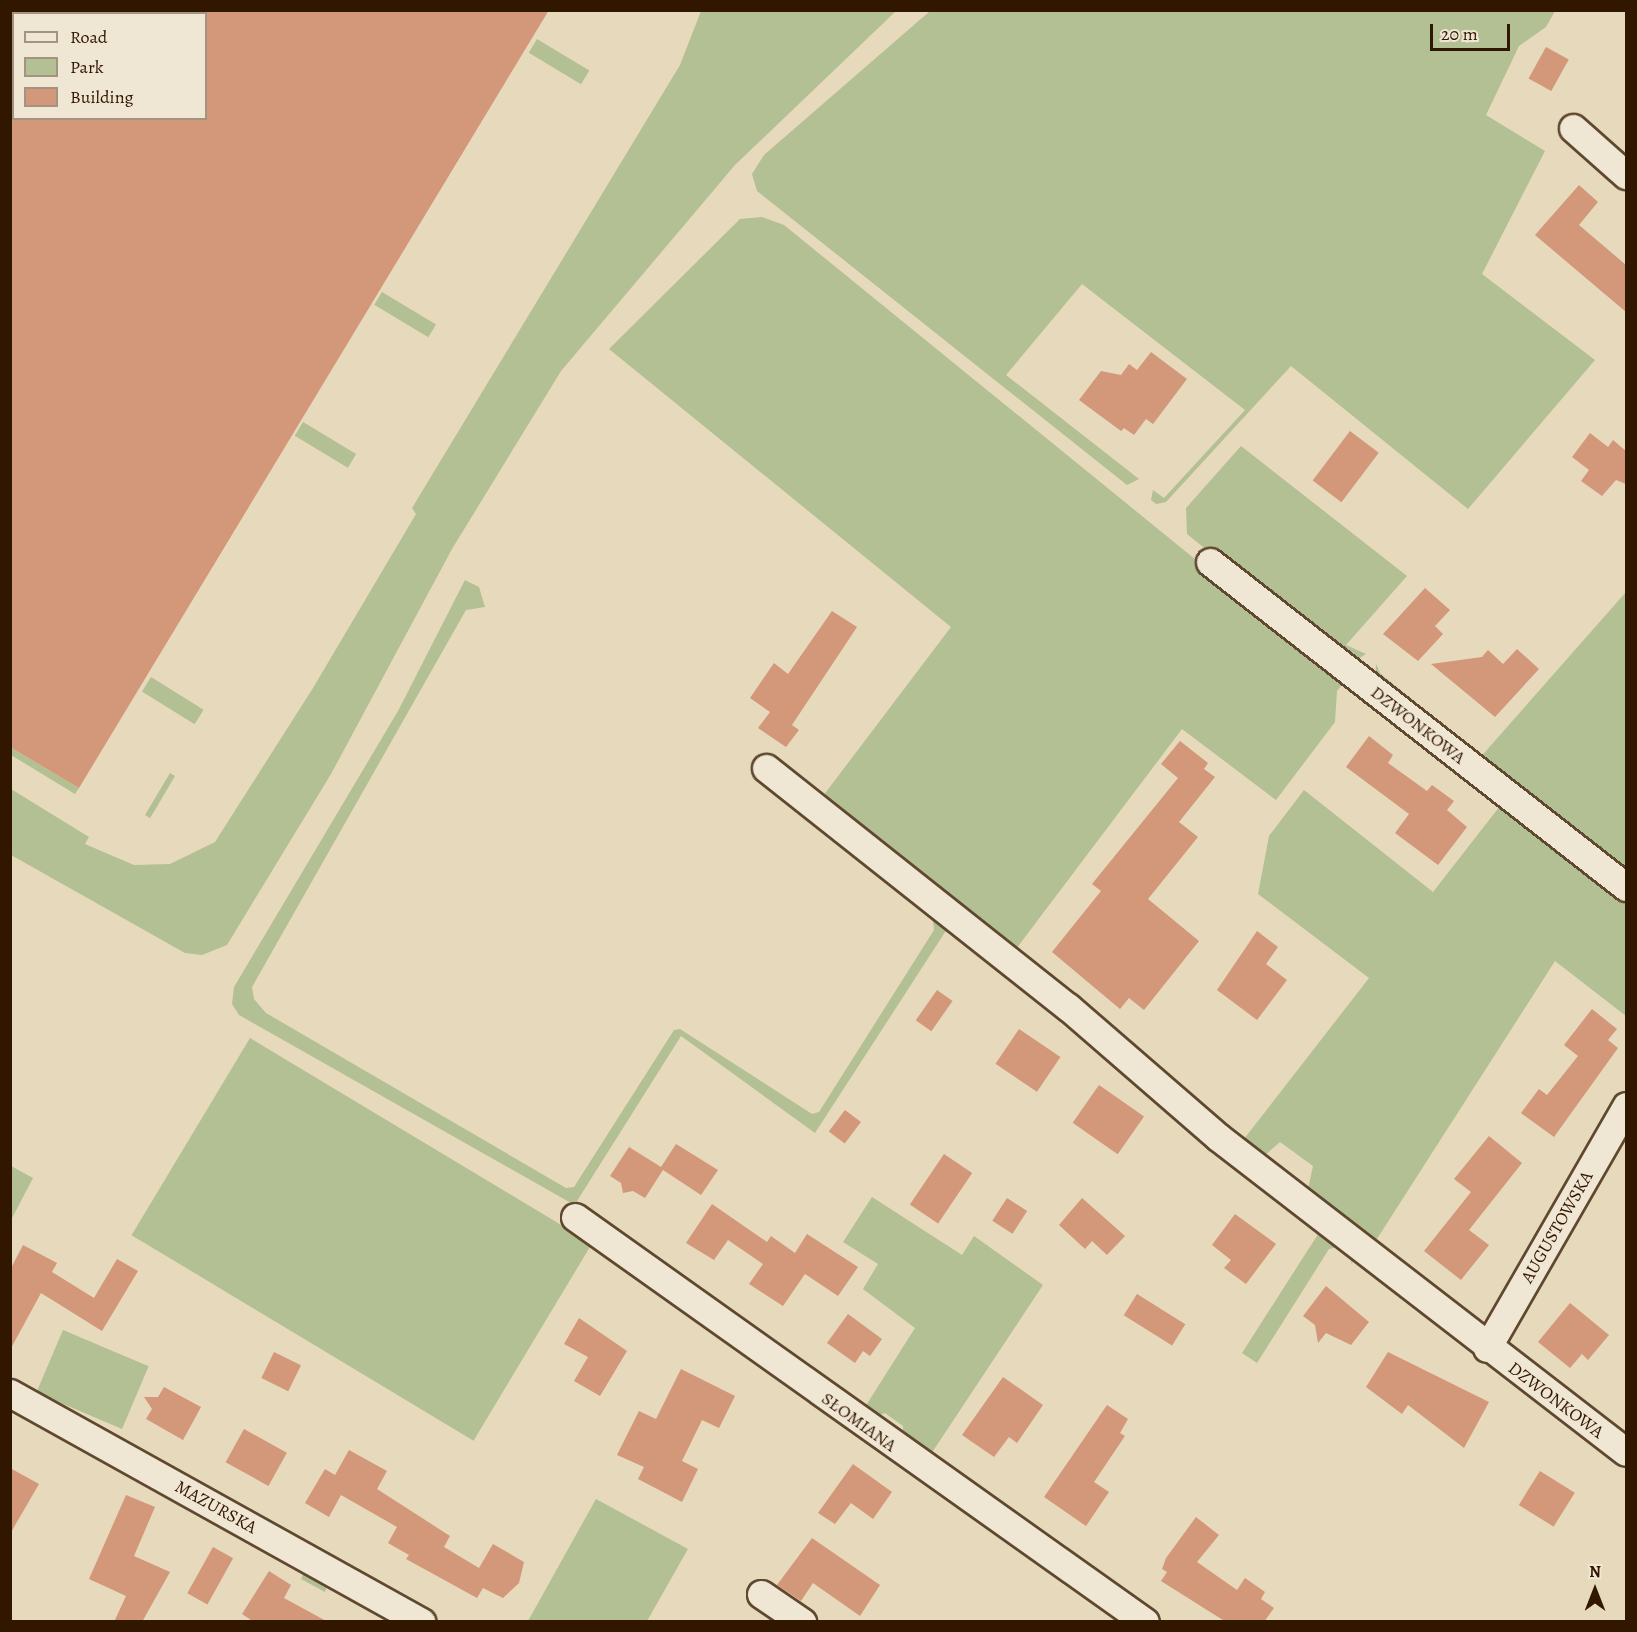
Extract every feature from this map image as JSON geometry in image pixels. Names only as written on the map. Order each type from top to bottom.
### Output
[{"type":"street","points":[[1573,128],[1626,175]]},
{"type":"street","name":"DZWONKOWA","points":[[1210,562],[1626,887]]},
{"type":"street","name":"DZWONKOWA","points":[[766,768],[1068,1007],[1218,1137],[1487,1348],[1626,1452]]},
{"type":"street","name":"AUGUSTOWSKA","points":[[1487,1348],[1626,1106]]},
{"type":"street","name":"SŁOMIANA","points":[[575,1217],[1145,1622]]},
{"type":"street","name":"MAZURSKA","points":[[10,1393],[422,1622]]},
{"type":"street","points":[[760,1594],[802,1622]]},
{"type":"green space","points":[[701,11],[896,11],[735,165],[561,371],[452,549],[331,774],[227,945],[202,955],[185,953],[11,855],[11,789],[89,837],[85,844],[134,865],[170,864],[215,842],[313,688],[416,514],[412,508],[680,65]]},
{"type":"green space","points":[[930,11],[1555,11],[1546,27],[1519,46],[1486,115],[1545,151],[1482,274],[1595,360],[1468,509],[1291,366],[1166,502],[1156,504],[1151,500],[1153,490],[1164,498],[1245,410],[1082,284],[1006,375],[1139,479],[1127,485],[757,191],[752,174],[764,155]]},
{"type":"green space","points":[[537,39],[589,70],[581,84],[529,53]]},
{"type":"green space","points":[[762,217],[784,225],[1345,681],[1337,691],[1335,722],[1276,800],[1182,729],[1013,953],[823,796],[951,627],[609,349],[740,219]]},
{"type":"green space","points":[[382,292],[436,324],[428,337],[374,305]]},
{"type":"green space","points":[[303,422],[356,454],[348,468],[295,436]]},
{"type":"green space","points":[[1241,446],[1407,576],[1346,645],[1366,654],[1358,659],[1348,662],[1322,643],[1187,534],[1186,508]]},
{"type":"green space","points":[[465,580],[479,587],[485,607],[466,610],[252,987],[254,999],[266,1013],[566,1188],[574,1187],[674,1030],[680,1029],[812,1114],[819,1112],[934,930],[933,921],[754,768],[949,926],[815,1133],[681,1036],[577,1201],[608,1224],[239,1015],[232,1004],[234,987],[398,711]]},
{"type":"green space","points":[[1626,592],[1626,877],[1478,760]]},
{"type":"green space","points":[[1376,664],[1380,673],[1456,736],[1449,741],[1375,682]]},
{"type":"green space","points":[[151,677],[204,710],[195,724],[142,691]]},
{"type":"green space","points":[[10,747],[79,788],[75,794],[11,755]]},
{"type":"green space","points":[[170,773],[175,776],[150,818],[145,815]]},
{"type":"green space","points":[[1480,782],[1626,900],[1626,1016],[1555,961],[1375,1242],[1308,1189],[1313,1166],[1280,1142],[1264,1156],[1248,1151],[1158,1069],[1244,1139],[1369,978],[1258,894],[1269,836],[1304,790],[1433,892],[1500,806]]},
{"type":"green space","points":[[250,1038],[592,1244],[474,1441],[132,1235]]},
{"type":"green space","points":[[11,1166],[33,1178],[11,1220]]},
{"type":"green space","points":[[872,1197],[962,1255],[974,1236],[1043,1285],[931,1454],[903,1442],[903,1426],[885,1413],[869,1419],[865,1407],[915,1328],[863,1289],[878,1264],[843,1242]]},
{"type":"green space","points":[[1322,1228],[1356,1257],[1351,1264],[1352,1258],[1338,1247],[1329,1249],[1257,1363],[1242,1353]]},
{"type":"green space","points":[[63,1330],[149,1366],[122,1429],[36,1393]]},
{"type":"green space","points":[[596,1499],[688,1549],[647,1621],[528,1621]]},
{"type":"green space","points":[[268,1551],[329,1579],[325,1592],[301,1579],[303,1574]]},
{"type":"building","points":[[206,10],[549,10],[79,788],[10,747],[10,118],[12,120],[207,120]]},
{"type":"building","points":[[1546,47],[1569,60],[1551,91],[1529,78]]},
{"type":"building","points":[[1579,185],[1598,202],[1579,225],[1626,265],[1626,312],[1535,235]]},
{"type":"building","points":[[1151,352],[1187,379],[1153,424],[1146,419],[1134,435],[1124,428],[1121,431],[1079,400],[1101,371],[1121,375],[1129,364],[1137,370]]},
{"type":"building","points":[[1350,431],[1379,453],[1341,502],[1313,481]]},
{"type":"building","points":[[1590,433],[1608,447],[1613,440],[1626,451],[1626,484],[1616,480],[1602,496],[1581,481],[1589,470],[1572,457]]},
{"type":"building","points":[[1425,588],[1450,610],[1435,626],[1443,634],[1418,661],[1383,634]]},
{"type":"building","points":[[832,611],[857,627],[792,725],[799,730],[786,747],[758,728],[770,712],[750,698],[774,663],[788,674]]},
{"type":"building","points":[[1517,649],[1539,669],[1495,717],[1431,664],[1482,657],[1488,650],[1503,664]]},
{"type":"building","points":[[1369,736],[1393,755],[1388,763],[1427,791],[1432,785],[1454,801],[1447,810],[1467,827],[1438,865],[1395,833],[1409,814],[1346,767]]},
{"type":"building","points":[[1180,741],[1208,763],[1204,769],[1215,777],[1179,822],[1198,837],[1148,899],[1199,941],[1144,1010],[1129,998],[1120,1009],[1052,952],[1101,891],[1092,884],[1178,778],[1161,764]]},
{"type":"building","points":[[1257,931],[1278,947],[1266,964],[1287,980],[1257,1020],[1217,990]]},
{"type":"building","points":[[937,990],[953,1001],[931,1031],[916,1020]]},
{"type":"building","points":[[1592,1009],[1617,1029],[1608,1040],[1618,1048],[1554,1137],[1521,1113],[1539,1089],[1547,1095],[1578,1056],[1564,1045]]},
{"type":"building","points":[[1019,1029],[1060,1057],[1037,1092],[996,1064]]},
{"type":"building","points":[[1099,1085],[1144,1117],[1118,1154],[1073,1123]]},
{"type":"building","points":[[845,1110],[861,1122],[845,1144],[829,1132]]},
{"type":"building","points":[[1489,1136],[1522,1163],[1469,1230],[1489,1245],[1461,1280],[1424,1251],[1471,1192],[1454,1179]]},
{"type":"building","points":[[676,1144],[718,1170],[701,1195],[663,1170],[645,1198],[633,1191],[623,1193],[621,1183],[610,1176],[629,1147],[661,1167]]},
{"type":"building","points":[[944,1154],[972,1173],[938,1224],[910,1205]]},
{"type":"building","points":[[1007,1198],[1027,1211],[1012,1234],[992,1221]]},
{"type":"building","points":[[1082,1198],[1125,1236],[1107,1255],[1092,1241],[1085,1249],[1059,1225]]},
{"type":"building","points":[[712,1204],[767,1242],[771,1236],[795,1253],[807,1234],[858,1267],[838,1296],[805,1274],[783,1306],[749,1284],[763,1264],[728,1240],[714,1260],[686,1243]]},
{"type":"building","points":[[1235,1214],[1276,1244],[1246,1284],[1224,1268],[1231,1260],[1212,1245]]},
{"type":"building","points":[[23,1245],[57,1263],[52,1272],[94,1298],[117,1259],[138,1271],[102,1331],[41,1293],[10,1350],[10,1270]]},
{"type":"building","points":[[1326,1286],[1369,1322],[1351,1345],[1326,1333],[1318,1343],[1315,1325],[1303,1316]]},
{"type":"building","points":[[1137,1294],[1185,1324],[1172,1345],[1124,1315]]},
{"type":"building","points":[[1570,1303],[1609,1335],[1588,1360],[1582,1354],[1570,1368],[1538,1342]]},
{"type":"building","points":[[848,1314],[882,1339],[870,1356],[863,1351],[855,1363],[827,1343]]},
{"type":"building","points":[[579,1318],[627,1351],[600,1396],[574,1381],[588,1357],[564,1344]]},
{"type":"building","points":[[274,1352],[301,1365],[288,1391],[261,1378]]},
{"type":"building","points":[[1388,1352],[1489,1402],[1464,1448],[1408,1405],[1402,1414],[1366,1387]]},
{"type":"building","points":[[681,1369],[735,1396],[719,1428],[702,1420],[682,1461],[698,1469],[682,1502],[638,1479],[644,1467],[617,1455],[639,1411],[656,1419]]},
{"type":"building","points":[[1003,1377],[1043,1405],[1017,1443],[1009,1437],[994,1457],[962,1435]]},
{"type":"building","points":[[164,1387],[201,1407],[183,1440],[146,1419],[152,1409],[144,1397],[158,1397]]},
{"type":"building","points":[[1107,1405],[1128,1419],[1120,1433],[1125,1436],[1094,1482],[1109,1492],[1086,1526],[1044,1497]]},
{"type":"building","points":[[244,1429],[287,1453],[268,1486],[226,1462]]},
{"type":"building","points":[[349,1450],[387,1471],[377,1489],[450,1536],[444,1547],[479,1568],[493,1544],[524,1562],[519,1583],[503,1598],[483,1588],[477,1598],[406,1559],[409,1555],[388,1543],[397,1527],[341,1495],[329,1517],[305,1503],[325,1469],[335,1475]]},
{"type":"building","points":[[853,1464],[892,1492],[873,1519],[851,1503],[835,1524],[818,1513]]},
{"type":"building","points":[[10,1468],[39,1484],[10,1534]]},
{"type":"building","points":[[1540,1471],[1575,1493],[1554,1527],[1519,1505]]},
{"type":"building","points":[[126,1495],[155,1507],[134,1556],[170,1572],[142,1622],[114,1622],[126,1596],[89,1579]]},
{"type":"building","points":[[1196,1517],[1219,1535],[1197,1562],[1237,1590],[1245,1578],[1265,1592],[1261,1599],[1274,1608],[1264,1622],[1226,1622],[1161,1581],[1167,1572],[1162,1569],[1166,1558]]},
{"type":"building","points":[[812,1538],[880,1585],[860,1616],[813,1583],[801,1601],[777,1585]]},
{"type":"building","points":[[213,1547],[233,1558],[207,1605],[187,1593]]},
{"type":"building","points":[[269,1571],[291,1585],[284,1598],[328,1622],[254,1622],[242,1614]]}]
